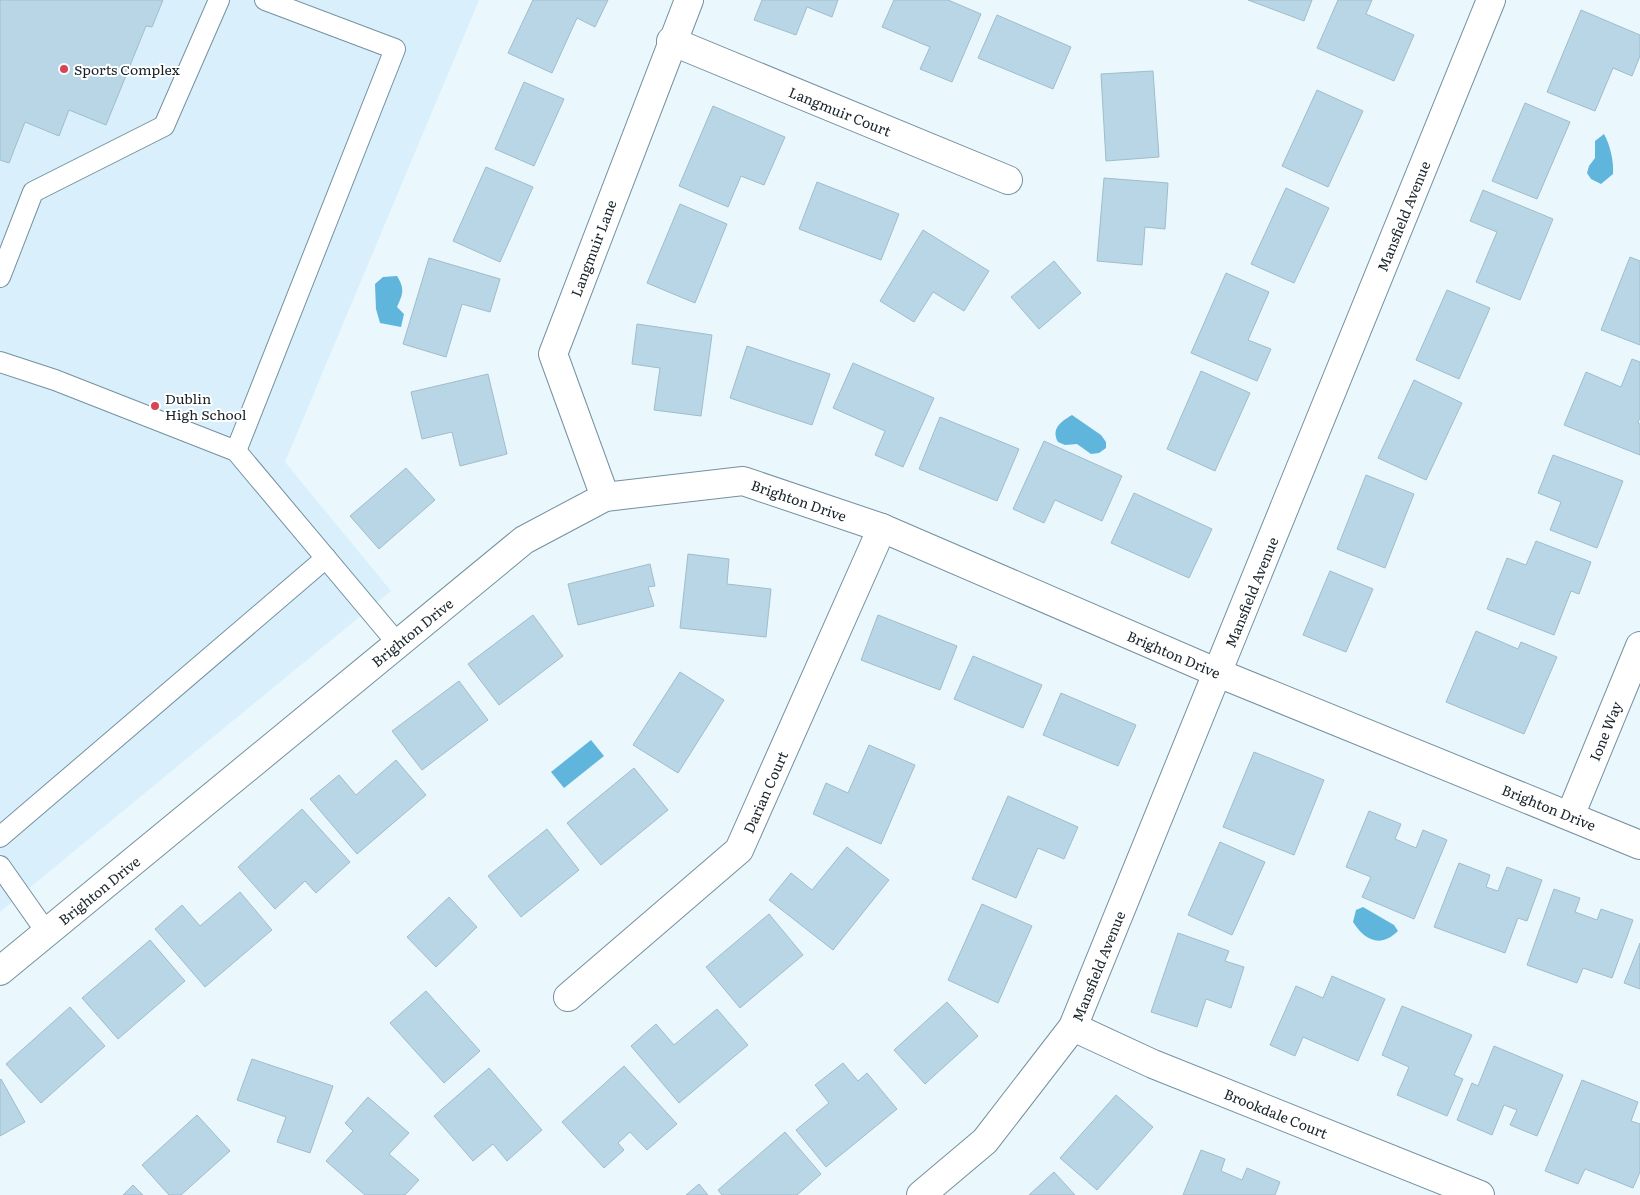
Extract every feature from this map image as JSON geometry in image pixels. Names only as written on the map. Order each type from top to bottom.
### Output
[{"type":"street","name":"Langmuir Lane","points":[[605,498],[553,354],[671,41],[689,0]]},
{"type":"street","name":"Mansfield Avenue","points":[[921,1195],[985,1141],[1073,1027],[1491,0]]},
{"type":"street","name":"Langmuir Court","points":[[671,41],[1008,180]]},
{"type":"street","name":"Brighton Drive","points":[[0,971],[524,540],[605,498],[743,481],[882,528],[1218,673],[1640,845]]},
{"type":"street","name":"Darian Court","points":[[568,997],[739,850],[882,528]]},
{"type":"street","name":"Ione Way","points":[[1570,816],[1640,646]]},
{"type":"street","name":"Brookdale Court","points":[[1073,1027],[1153,1064],[1480,1195]]},
{"type":"lane","points":[[0,277],[33,192],[164,126],[218,0]]},
{"type":"lane","points":[[236,451],[395,50],[265,0]]},
{"type":"lane","points":[[0,362],[55,380],[236,451],[398,644]]},
{"type":"lane","points":[[0,837],[326,558]]},
{"type":"lane","points":[[0,866],[47,933]]},
{"type":"shaded area","name":"Dublin High School","points":[[0,0],[479,0],[285,462],[391,591],[0,912]]},
{"type":"water","points":[[1604,134],[1611,153],[1613,174],[1601,184],[1591,179],[1587,173],[1589,166],[1595,158],[1595,141]]},
{"type":"water","points":[[397,276],[402,288],[402,295],[397,307],[404,314],[401,327],[380,323],[376,309],[375,284],[383,277]]},
{"type":"water","points":[[1072,415],[1101,435],[1106,442],[1106,448],[1099,453],[1091,454],[1077,444],[1065,445],[1058,442],[1056,430],[1058,426]]},
{"type":"water","points":[[591,740],[604,756],[564,788],[551,772]]},
{"type":"water","points":[[1363,907],[1394,925],[1398,931],[1392,936],[1379,941],[1368,938],[1353,922],[1356,910]]},
{"type":"building","name":"Sports Complex","points":[[0,0],[163,0],[152,27],[146,26],[106,125],[69,110],[59,136],[25,122],[9,163],[0,160]]},
{"type":"building","points":[[533,0],[608,0],[595,27],[577,18],[552,73],[508,53]]},
{"type":"building","points":[[762,0],[838,0],[832,17],[807,7],[796,35],[754,20]]},
{"type":"building","points":[[894,0],[948,0],[981,14],[952,82],[920,69],[930,47],[882,27]]},
{"type":"building","points":[[1248,0],[1312,0],[1304,21]]},
{"type":"building","points":[[1338,0],[1372,0],[1366,14],[1414,35],[1394,81],[1317,48]]},
{"type":"building","points":[[1581,10],[1640,35],[1640,56],[1632,76],[1613,68],[1595,111],[1547,92]]},
{"type":"building","points":[[997,15],[1071,47],[1053,89],[978,58]]},
{"type":"building","points":[[1153,71],[1159,157],[1106,161],[1101,74]]},
{"type":"building","points":[[524,82],[564,99],[534,166],[495,149]]},
{"type":"building","points":[[1317,90],[1363,111],[1328,187],[1282,166]]},
{"type":"building","points":[[1525,103],[1570,122],[1537,199],[1492,181]]},
{"type":"building","points":[[713,106],[785,137],[764,185],[741,176],[728,207],[679,186]]},
{"type":"building","points":[[486,167],[533,187],[500,262],[453,241]]},
{"type":"building","points":[[1104,178],[1168,183],[1165,229],[1145,227],[1142,265],[1097,261]]},
{"type":"building","points":[[817,182],[899,214],[881,260],[799,229]]},
{"type":"building","points":[[1286,188],[1329,208],[1294,283],[1251,264]]},
{"type":"building","points":[[1483,190],[1553,219],[1520,300],[1476,282],[1497,232],[1470,221]]},
{"type":"building","points":[[680,204],[727,224],[695,303],[647,283]]},
{"type":"building","points":[[923,230],[989,271],[964,311],[933,292],[914,322],[880,301]]},
{"type":"building","points":[[1630,257],[1640,261],[1640,345],[1601,330]]},
{"type":"building","points":[[429,258],[500,279],[490,312],[462,304],[446,357],[403,344]]},
{"type":"building","points":[[1054,261],[1081,293],[1039,329],[1011,297]]},
{"type":"building","points":[[1226,273],[1269,292],[1248,340],[1271,349],[1257,381],[1191,353]]},
{"type":"building","points":[[1447,290],[1490,308],[1459,379],[1416,360]]},
{"type":"building","points":[[637,324],[712,335],[701,416],[654,410],[660,368],[632,364]]},
{"type":"building","points":[[747,346],[830,374],[812,425],[730,398]]},
{"type":"building","points":[[1632,359],[1640,362],[1640,417],[1638,423],[1640,424],[1640,455],[1564,425],[1586,372],[1621,387]]},
{"type":"building","points":[[853,363],[934,398],[903,467],[875,455],[885,431],[833,408]]},
{"type":"building","points":[[1201,371],[1250,393],[1215,471],[1167,449]]},
{"type":"building","points":[[488,374],[507,454],[460,466],[452,432],[422,439],[411,392]]},
{"type":"building","points":[[1414,380],[1462,403],[1426,480],[1378,458]]},
{"type":"building","points":[[940,417],[1019,449],[997,501],[919,469]]},
{"type":"building","points":[[1044,441],[1122,476],[1102,521],[1055,500],[1044,523],[1013,509]]},
{"type":"building","points":[[1553,455],[1623,481],[1597,548],[1550,530],[1561,502],[1538,493]]},
{"type":"building","points":[[406,468],[435,500],[379,549],[350,516]]},
{"type":"building","points":[[1366,475],[1414,494],[1385,568],[1337,549]]},
{"type":"building","points":[[1134,493],[1212,529],[1189,578],[1111,543]]},
{"type":"building","points":[[1536,541],[1591,562],[1579,594],[1571,591],[1554,635],[1487,609],[1507,558],[1526,565]]},
{"type":"building","points":[[688,554],[729,559],[727,584],[771,589],[766,637],[680,628]]},
{"type":"building","points":[[650,564],[655,586],[648,587],[654,606],[578,625],[568,584]]},
{"type":"building","points":[[1330,571],[1373,589],[1346,652],[1303,635]]},
{"type":"building","points":[[533,615],[563,656],[499,705],[468,664]]},
{"type":"building","points":[[878,615],[957,646],[940,690],[861,660]]},
{"type":"building","points":[[1476,631],[1518,649],[1521,642],[1557,657],[1524,734],[1446,702]]},
{"type":"building","points":[[973,656],[1042,685],[1023,728],[954,699]]},
{"type":"building","points":[[680,672],[724,700],[678,773],[633,745]]},
{"type":"building","points":[[459,681],[488,720],[422,770],[392,731]]},
{"type":"building","points":[[1061,693],[1136,725],[1118,766],[1043,735]]},
{"type":"building","points":[[869,745],[915,765],[881,844],[813,814],[826,783],[848,793]]},
{"type":"building","points":[[1254,752],[1324,780],[1294,855],[1223,827]]},
{"type":"building","points":[[396,760],[426,795],[357,854],[310,799],[339,775],[356,795]]},
{"type":"building","points":[[634,768],[668,810],[601,865],[567,823]]},
{"type":"building","points":[[1008,796],[1078,827],[1064,859],[1038,848],[1016,898],[972,879]]},
{"type":"building","points":[[302,809],[350,862],[316,893],[305,881],[275,909],[238,867]]},
{"type":"building","points":[[1369,811],[1401,824],[1395,839],[1416,848],[1423,830],[1447,840],[1414,919],[1362,897],[1371,877],[1346,867]]},
{"type":"building","points":[[547,829],[579,870],[521,917],[488,876]]},
{"type":"building","points":[[1220,842],[1265,862],[1232,935],[1188,915]]},
{"type":"building","points":[[847,847],[889,880],[833,950],[769,900],[791,873],[812,890]]},
{"type":"building","points":[[1459,863],[1490,875],[1486,887],[1498,891],[1507,867],[1542,880],[1527,921],[1518,918],[1505,953],[1434,927]]},
{"type":"building","points":[[1554,889],[1580,898],[1575,912],[1597,920],[1601,909],[1633,920],[1612,978],[1583,968],[1577,983],[1527,965]]},
{"type":"building","points":[[240,892],[272,930],[205,987],[155,929],[182,905],[200,926]]},
{"type":"building","points":[[449,897],[477,927],[436,967],[407,937]]},
{"type":"building","points":[[982,904],[1032,926],[998,1003],[948,980]]},
{"type":"building","points":[[769,914],[803,955],[740,1008],[706,967]]},
{"type":"building","points":[[1178,933],[1229,951],[1225,961],[1244,967],[1231,1008],[1206,999],[1197,1027],[1151,1012]]},
{"type":"building","points":[[150,940],[185,981],[118,1039],[82,998]]},
{"type":"building","points":[[1640,943],[1640,989],[1624,983]]},
{"type":"building","points":[[1332,976],[1385,999],[1358,1061],[1303,1037],[1295,1056],[1270,1045],[1296,986],[1323,998]]},
{"type":"building","points":[[426,991],[480,1051],[444,1083],[390,1023]]},
{"type":"building","points":[[947,1002],[978,1036],[925,1084],[894,1050]]},
{"type":"building","points":[[1402,1006],[1472,1035],[1454,1075],[1463,1079],[1447,1116],[1397,1095],[1409,1067],[1382,1055]]},
{"type":"building","points":[[70,1007],[105,1046],[41,1103],[6,1064]]},
{"type":"building","points":[[717,1009],[748,1045],[679,1103],[631,1046],[656,1024],[674,1045]]},
{"type":"building","points":[[1494,1046],[1563,1075],[1537,1136],[1510,1125],[1517,1110],[1504,1105],[1492,1135],[1457,1120],[1472,1083],[1478,1086]]},
{"type":"building","points":[[252,1059],[333,1086],[310,1153],[277,1142],[286,1117],[237,1100]]},
{"type":"building","points":[[843,1063],[858,1081],[867,1073],[897,1109],[826,1167],[796,1130],[829,1103],[815,1085]]},
{"type":"building","points":[[624,1066],[677,1124],[647,1150],[630,1132],[618,1143],[624,1150],[604,1168],[562,1122]]},
{"type":"building","points":[[489,1068],[542,1130],[507,1161],[493,1144],[473,1161],[434,1116]]},
{"type":"building","points":[[0,1080],[25,1122],[0,1136]]},
{"type":"building","points":[[1582,1080],[1638,1102],[1631,1121],[1640,1124],[1640,1172],[1633,1188],[1585,1169],[1578,1184],[1545,1171]]},
{"type":"building","points":[[1116,1095],[1153,1127],[1097,1190],[1060,1158]]},
{"type":"building","points":[[368,1097],[409,1133],[389,1154],[419,1180],[405,1195],[365,1195],[326,1161],[353,1131],[345,1123]]},
{"type":"building","points":[[197,1115],[230,1151],[181,1195],[169,1195],[142,1165]]},
{"type":"building","points":[[785,1132],[821,1174],[797,1195],[722,1195],[718,1190]]},
{"type":"building","points":[[1201,1150],[1225,1159],[1221,1171],[1242,1180],[1247,1168],[1280,1182],[1275,1195],[1183,1195]]},
{"type":"building","points":[[1054,1172],[1075,1195],[1029,1195]]},
{"type":"building","points":[[699,1184],[708,1195],[686,1195]]},
{"type":"building","points":[[133,1185],[143,1195],[123,1195]]},
{"type":"place","name":"Sports Complex","points":[[64,69]]},
{"type":"place","name":"Dublin High School","points":[[155,406]]}]
